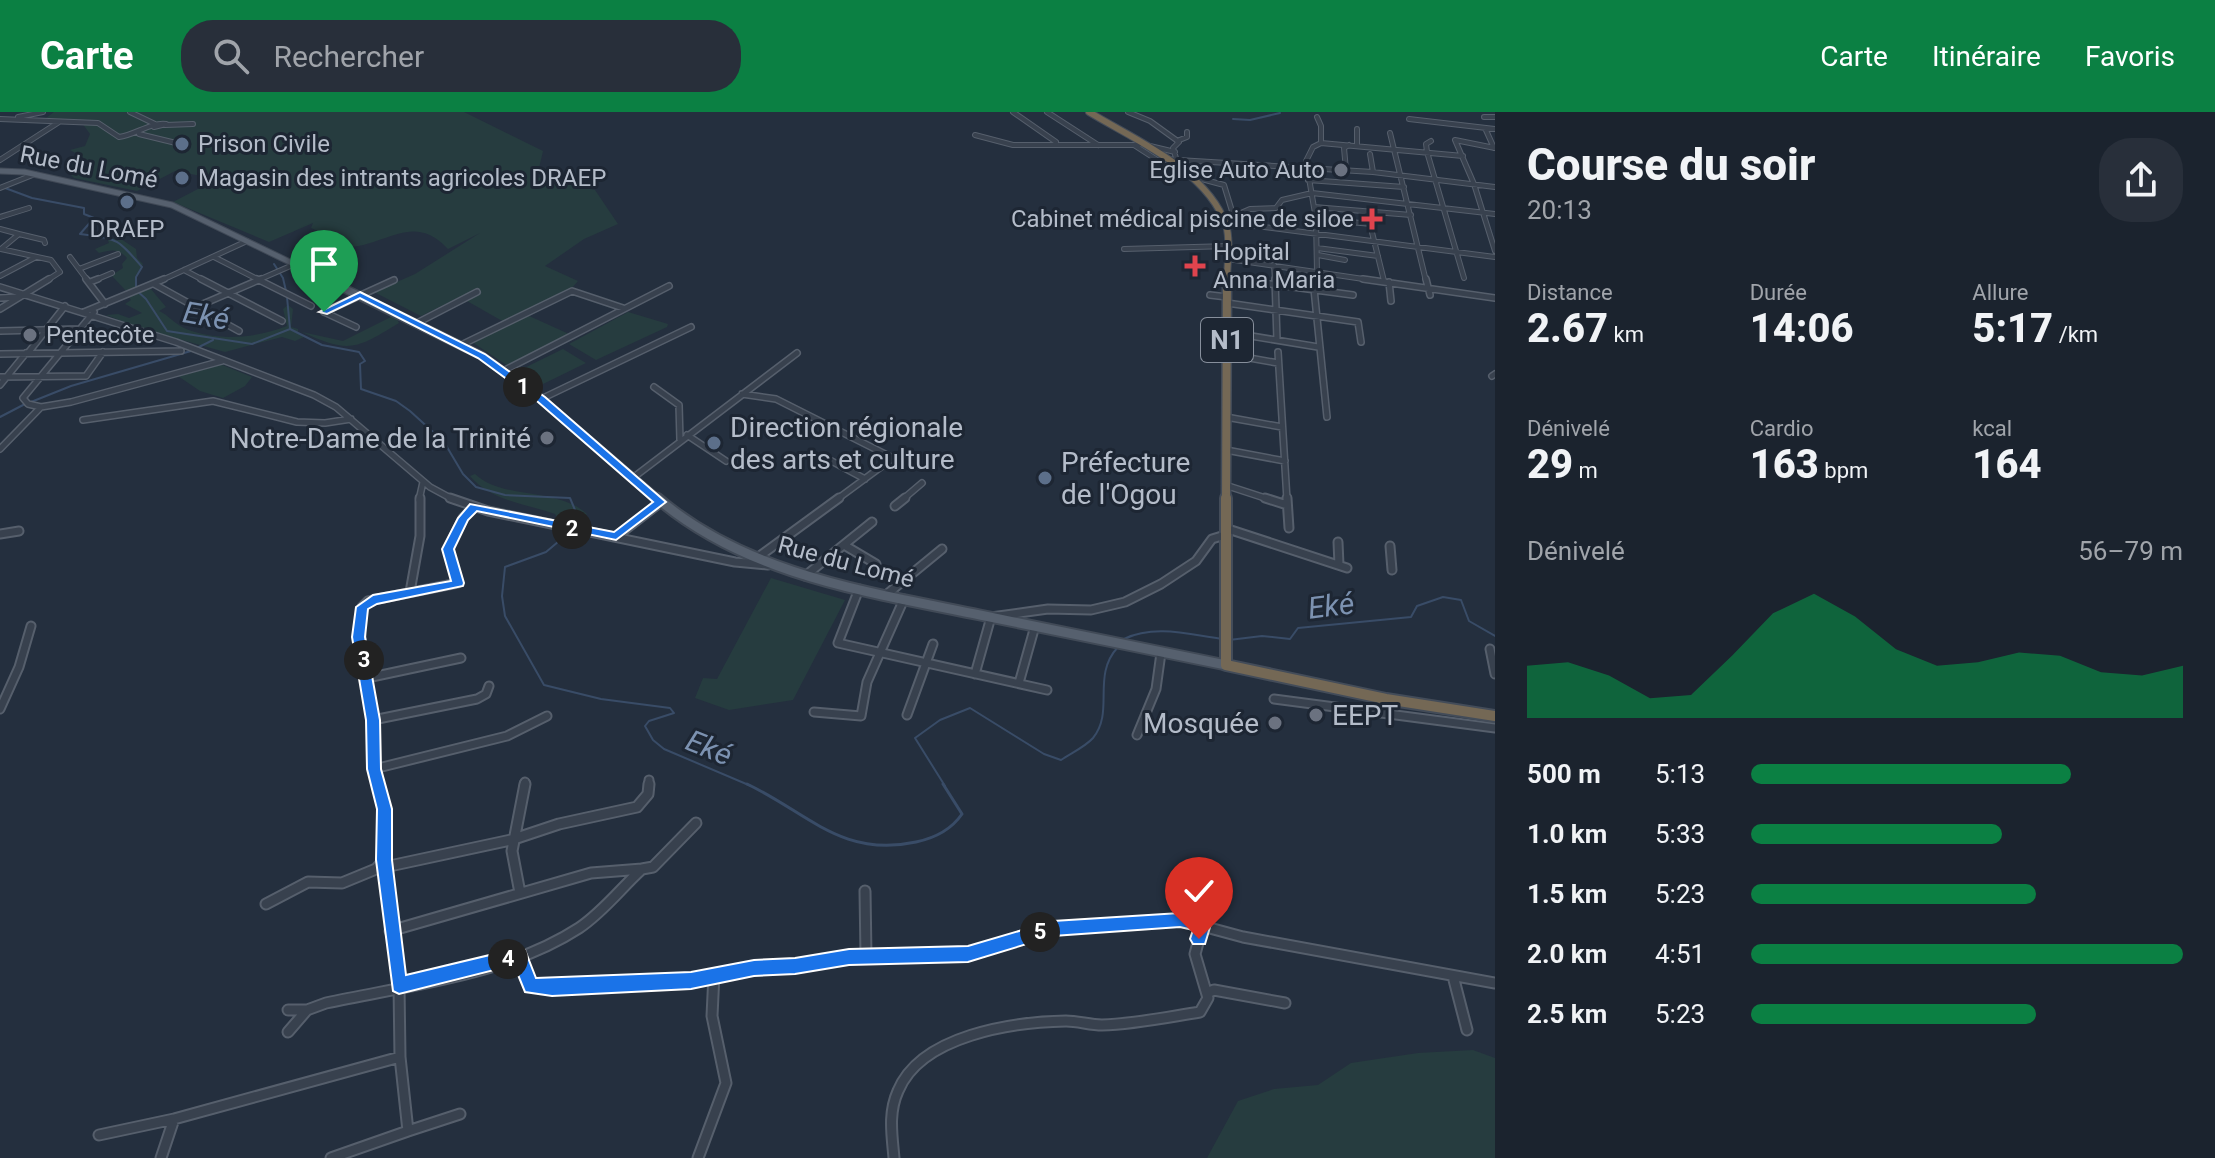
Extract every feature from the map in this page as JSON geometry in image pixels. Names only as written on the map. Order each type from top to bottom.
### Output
[{"type":"highway","name":"N1","points":[[1089,112],[1141,145],[1170,158],[1204,190],[1225,222],[1229,246],[1226,665]]},
{"type":"highway","points":[[1226,665],[1386,699],[1495,716]]},
{"type":"main road","name":"Rue du Lomé","points":[[0,171],[35,174],[153,198],[360,294],[461,345],[541,399],[661,502],[710,535],[771,565],[904,599],[1226,665]]},
{"type":"street","points":[[0,118],[43,112]]},
{"type":"street","points":[[130,112],[154,125]]},
{"type":"street","points":[[1013,112],[1056,142]]},
{"type":"street","points":[[1047,112],[1100,146]]},
{"type":"street","points":[[1128,112],[1153,123],[1177,141]]},
{"type":"street","points":[[1317,117],[1321,126],[1321,143]]},
{"type":"street","points":[[1484,117],[1495,117]]},
{"type":"street","points":[[0,118],[98,123],[117,136],[139,133],[154,125],[193,124]]},
{"type":"street","points":[[1409,119],[1495,129]]},
{"type":"street","points":[[0,160],[60,122]]},
{"type":"street","points":[[1485,128],[1494,148]]},
{"type":"street","points":[[1357,129],[1357,146]]},
{"type":"street","points":[[1170,158],[1177,141],[1187,137],[1187,132]]},
{"type":"street","points":[[139,133],[176,143]]},
{"type":"street","points":[[1390,133],[1430,295]]},
{"type":"street","points":[[975,135],[1013,145],[1141,145],[1170,158],[1198,178],[1224,185],[1236,223]]},
{"type":"street","points":[[1494,148],[1455,140],[1474,184],[1495,251]]},
{"type":"street","points":[[1431,141],[1426,144],[1427,152],[1464,278]]},
{"type":"street","points":[[1327,417],[1313,274],[1317,272],[1318,255],[1316,219],[1306,167],[1313,147],[1321,143],[1463,156]]},
{"type":"street","points":[[1346,170],[1344,148],[1349,145]]},
{"type":"street","points":[[1370,154],[1373,172]]},
{"type":"street","points":[[1170,158],[1373,172],[1495,187]]},
{"type":"street","points":[[2,187],[35,174]]},
{"type":"street","points":[[1308,180],[1404,187]]},
{"type":"street","points":[[1234,216],[1250,209],[1276,208],[1282,200],[1312,193],[1495,214]]},
{"type":"street","points":[[1314,207],[1411,215]]},
{"type":"street","points":[[0,217],[29,208]]},
{"type":"street","points":[[1367,212],[1391,301]]},
{"type":"street","points":[[1316,219],[1372,224]]},
{"type":"street","points":[[1225,222],[1495,257]]},
{"type":"street","points":[[0,229],[45,243]]},
{"type":"street","points":[[1,248],[19,234]]},
{"type":"street","points":[[82,312],[154,284],[247,241]]},
{"type":"street","points":[[1124,249],[1229,246]]},
{"type":"street","points":[[0,309],[60,272],[51,260],[1,248]]},
{"type":"street","points":[[1317,248],[1378,256]]},
{"type":"street","points":[[79,269],[118,254]]},
{"type":"street","points":[[1318,255],[1345,260]]},
{"type":"street","points":[[0,276],[36,257]]},
{"type":"street","points":[[70,257],[105,304]]},
{"type":"street","points":[[214,257],[311,306]]},
{"type":"street","points":[[1228,259],[1495,298]]},
{"type":"street","points":[[196,307],[295,264]]},
{"type":"street","points":[[1274,265],[1277,340]]},
{"type":"street","points":[[184,270],[282,321]]},
{"type":"street","points":[[90,282],[112,273]]},
{"type":"street","points":[[1227,278],[1353,296],[1350,276]]},
{"type":"street","points":[[356,327],[324,312],[394,280]]},
{"type":"street","points":[[154,284],[239,331]]},
{"type":"street","points":[[503,371],[669,286]]},
{"type":"street","points":[[0,287],[195,349],[314,395],[351,419],[423,482],[474,507],[735,562],[771,565]]},
{"type":"street","points":[[461,345],[572,291],[623,308]]},
{"type":"street","points":[[417,323],[477,292]]},
{"type":"street","points":[[0,298],[22,295]]},
{"type":"street","points":[[1210,295],[1277,310],[1358,322],[1361,342]]},
{"type":"street","points":[[0,385],[3,377],[65,306]]},
{"type":"street","points":[[98,307],[23,398],[27,404],[41,407],[71,402],[224,361]]},
{"type":"street","points":[[541,399],[691,327]]},
{"type":"street","points":[[0,331],[80,329]]},
{"type":"street","points":[[1227,332],[1318,347]]},
{"type":"street","points":[[0,354],[181,351]]},
{"type":"street","points":[[3,377],[86,376],[103,352]]},
{"type":"street","points":[[1278,352],[1289,528]]},
{"type":"street","points":[[634,477],[797,353]]},
{"type":"street","points":[[1227,354],[1278,363]]},
{"type":"street","points":[[654,387],[679,405],[680,440]]},
{"type":"street","points":[[742,394],[776,399],[893,458],[757,558]]},
{"type":"street","points":[[83,420],[213,401],[225,401],[243,409],[298,421],[334,423],[351,419]]},
{"type":"street","points":[[0,449],[41,407]]},
{"type":"street","points":[[1226,417],[1282,427]]},
{"type":"street","points":[[687,435],[726,461]]},
{"type":"street","points":[[1226,450],[1285,461]]},
{"type":"street","points":[[824,457],[865,479]]},
{"type":"street","points":[[410,592],[420,536],[418,507],[423,482]]},
{"type":"street","points":[[895,506],[922,483]]},
{"type":"street","points":[[1225,485],[1287,505]]},
{"type":"street","points":[[616,537],[661,502]]},
{"type":"street","points":[[408,1131],[400,1057],[399,985],[384,863],[384,809],[374,769],[373,720],[359,637],[362,607],[373,600],[458,583],[448,549],[463,518],[474,507]]},
{"type":"street","points":[[805,576],[872,522]]},
{"type":"street","points":[[0,534],[19,531]]},
{"type":"street","points":[[975,674],[991,617],[1048,609],[1091,610],[1125,602],[1179,573],[1205,553],[1212,539],[1225,532],[1347,568]]},
{"type":"street","points":[[1338,542],[1339,565]]},
{"type":"street","points":[[844,545],[876,564]]},
{"type":"street","points":[[1390,546],[1392,570]]},
{"type":"street","points":[[886,595],[942,549]]},
{"type":"street","points":[[859,589],[838,643],[1047,690]]},
{"type":"street","points":[[814,712],[861,716],[867,682],[904,599]]},
{"type":"street","points":[[0,709],[19,667],[31,626]]},
{"type":"street","points":[[1019,683],[1035,626]]},
{"type":"street","points":[[907,715],[933,644]]},
{"type":"street","points":[[1490,649],[1495,674]]},
{"type":"street","points":[[1137,735],[1156,689],[1161,653]]},
{"type":"street","points":[[367,678],[461,658]]},
{"type":"street","points":[[373,720],[477,699],[486,694],[489,686]]},
{"type":"street","points":[[1274,699],[1495,728]]},
{"type":"street","points":[[374,769],[496,739],[536,725],[547,716]]},
{"type":"street","points":[[266,904],[308,882],[328,880],[342,883],[384,863],[511,840],[559,824],[637,807],[648,794],[649,780]]},
{"type":"street","points":[[520,893],[515,881],[511,840],[525,782]]},
{"type":"street","points":[[390,931],[591,873],[653,867],[696,823]]},
{"type":"street","points":[[288,1010],[307,1010],[519,956],[581,926],[642,869]]},
{"type":"street","points":[[865,891],[866,956]]},
{"type":"street","points":[[519,956],[526,979],[531,986],[539,988],[678,982],[714,974],[866,956],[968,954],[1053,929],[1180,920],[1243,937],[1495,983]]},
{"type":"street","points":[[894,1158],[889,1122],[896,1094],[910,1071],[935,1049],[962,1036],[1070,1021],[1091,1025],[1154,1021],[1171,1014],[1200,1012],[1206,1004],[1207,993],[1195,954],[1203,924]]},
{"type":"street","points":[[698,1158],[726,1083],[712,1016],[714,974]]},
{"type":"street","points":[[1453,976],[1467,1030]]},
{"type":"street","points":[[1207,993],[1214,990],[1285,1003]]},
{"type":"street","points":[[288,1032],[307,1010]]},
{"type":"street","points":[[99,1135],[174,1119],[400,1057]]},
{"type":"street","points":[[331,1158],[460,1114]]},
{"type":"street","points":[[161,1158],[174,1119]]},
{"type":"green space","points":[[54,112],[464,112],[543,151],[537,177],[595,190],[618,224],[584,239],[545,266],[578,281],[571,289],[504,322],[460,297],[421,316],[374,292],[415,274],[480,233],[448,249],[421,232],[396,234],[355,247],[340,247],[316,237],[318,231],[311,228],[313,223],[269,242],[173,202],[217,179],[175,171],[137,191],[74,178],[64,168],[84,158],[70,150],[85,146],[90,134],[82,123],[42,121]]},
{"type":"green space","points":[[107,238],[121,239],[136,249],[137,258],[143,264],[135,277],[135,290],[128,293],[112,275],[123,268],[122,264],[127,258],[117,251],[99,253],[95,249],[109,243]]},
{"type":"green space","points":[[150,288],[166,307],[159,311],[196,332],[236,337],[275,330],[287,326],[283,309],[288,305],[293,309],[291,327],[298,329],[304,337],[295,341],[282,337],[225,352],[106,315],[118,314],[129,318],[142,313],[125,304],[131,300],[129,297]]},
{"type":"green space","points":[[628,312],[668,324],[667,327],[596,360],[569,344]]},
{"type":"green space","points":[[527,315],[569,334],[508,366],[472,342]]},
{"type":"green space","points":[[396,317],[399,323],[352,346],[331,344],[302,332],[343,341]]},
{"type":"green space","points":[[563,349],[586,363],[541,385],[518,371]]},
{"type":"green space","points":[[220,364],[252,377],[245,386],[223,398],[200,391],[178,376]]},
{"type":"green space","points":[[475,474],[500,487],[561,500],[587,514],[578,523],[580,528],[561,524],[555,514],[488,491],[470,476]]},
{"type":"green space","points":[[771,578],[845,600],[793,700],[729,710],[695,698],[703,678],[717,679]]},
{"type":"green space","points":[[1473,1050],[1495,1058],[1495,1158],[1207,1158],[1238,1101],[1274,1089],[1318,1085],[1351,1063],[1418,1053]]},
{"type":"waterway","points":[[1233,119],[1250,120],[1280,113]]},
{"type":"waterway","name":"Eké","points":[[5,188],[32,198],[84,208],[84,214],[94,218],[80,234],[116,242],[134,257],[142,267],[136,277],[136,290],[146,299],[167,331],[252,344],[290,329]]},
{"type":"waterway","points":[[274,264],[283,278],[286,291]]},
{"type":"waterway","points":[[287,297],[290,329]]},
{"type":"waterway","name":"Eké","points":[[290,329],[322,345],[359,352],[365,361],[360,364],[361,389],[396,401],[410,411],[444,442],[463,474],[476,487],[505,495],[570,498],[575,510],[575,526]]},
{"type":"waterway","points":[[197,348],[213,340]]},
{"type":"waterway","points":[[31,402],[71,386],[191,351]]},
{"type":"waterway","points":[[0,417],[25,404]]},
{"type":"waterway","name":"Eké","points":[[571,531],[546,552],[505,567],[502,596],[505,616],[544,685],[601,699],[670,708],[674,713],[649,721],[645,726],[653,740],[664,749],[751,786]]},
{"type":"waterway","name":"Eké","points":[[1229,640],[1262,636],[1290,639],[1298,628],[1411,617],[1417,606],[1443,597],[1461,600],[1469,621],[1495,636]]},
{"type":"waterway","name":"Eké","points":[[1124,639],[1161,631],[1223,639]]},
{"type":"waterway","name":"Eké","points":[[945,786],[915,738],[940,720],[970,708],[1044,754],[1061,760],[1090,741],[1099,728],[1106,670],[1118,647]]},
{"type":"waterway","name":"Eké","points":[[747,784],[751,786]]},
{"type":"waterway","name":"Eké","points":[[751,786],[827,830],[867,844],[890,845],[930,838],[958,820],[962,814],[943,784]]},
{"type":"place","name":"Prison Civile","points":[[182,144]]},
{"type":"place","name":"Eglise Auto Auto","points":[[1341,170]]},
{"type":"place","name":"Magasin des intrants agricoles DRAEP","points":[[182,178]]},
{"type":"place","name":"DRAEP","points":[[127,202]]},
{"type":"place","name":"Cabinet médical piscine de siloe","points":[[1372,219]]},
{"type":"place","name":"Hopital Anna Maria","points":[[1195,266]]},
{"type":"place","name":"Pentecôte","points":[[30,335]]},
{"type":"place","name":"Notre-Dame de la Trinité","points":[[547,438]]},
{"type":"place","name":"Direction régionale des arts et culture","points":[[714,443]]},
{"type":"place","name":"Préfecture de l'Ogou","points":[[1045,478]]},
{"type":"place","name":"EEPT","points":[[1316,715]]},
{"type":"place","name":"Mosquée","points":[[1275,723]]},
{"type":"route","points":[[324,312],[360,294],[482,356],[541,399],[661,502],[616,537],[474,507],[463,518],[448,549],[458,583],[368,601],[362,607],[359,637],[373,720],[374,769],[384,809],[388,911],[399,985],[519,956],[531,986],[552,988],[602,983],[664,983],[849,957],[968,954],[1053,929],[1180,920],[1203,924],[1199,939]]}]
